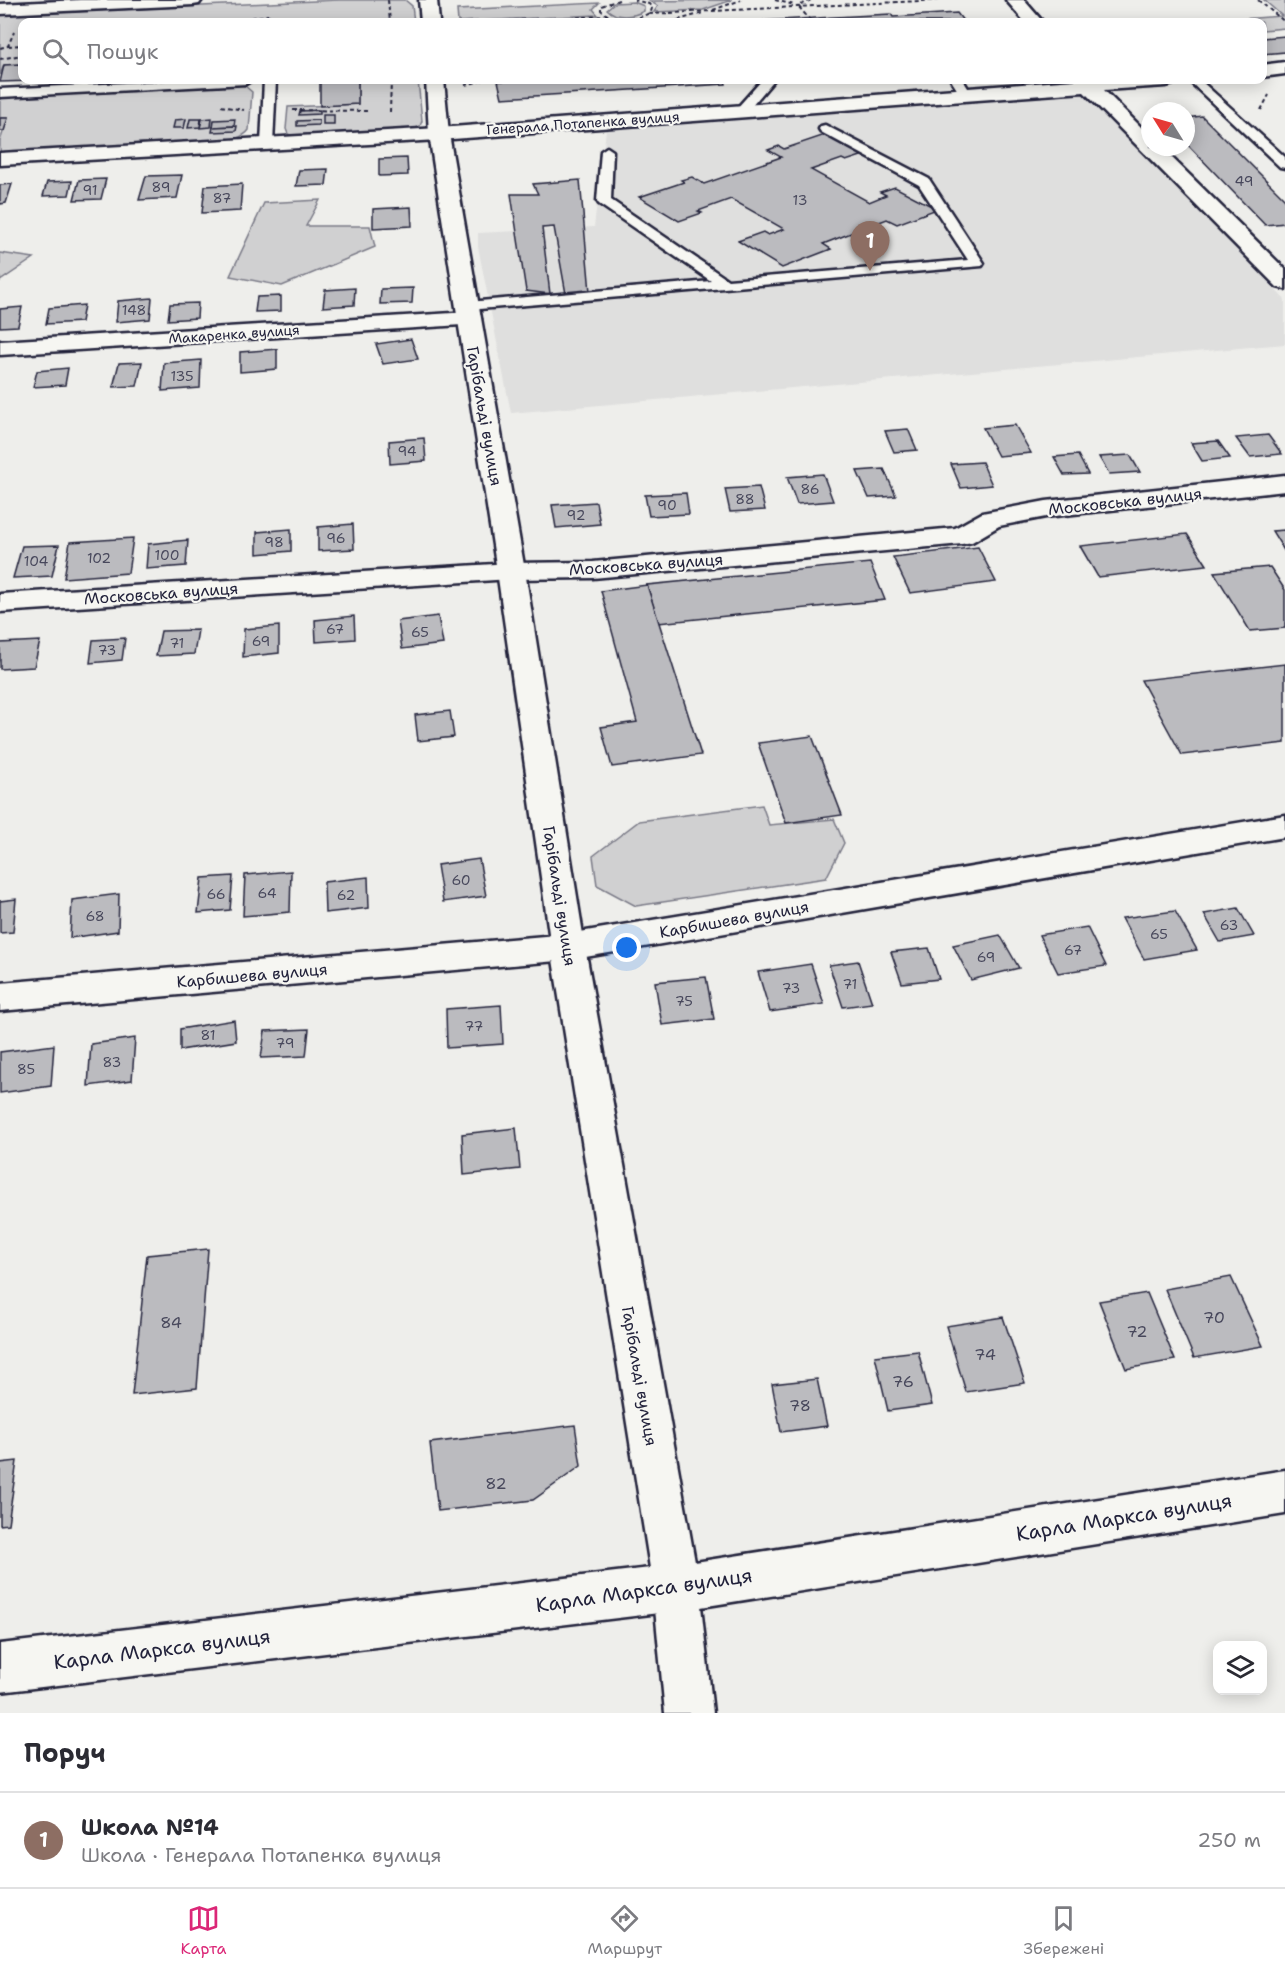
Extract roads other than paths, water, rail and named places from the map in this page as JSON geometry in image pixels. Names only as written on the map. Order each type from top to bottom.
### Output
[{"type":"street","points":[[0,9],[193,0]]},
{"type":"street","points":[[428,0],[430,18]]},
{"type":"street","points":[[1016,0],[1031,18]]},
{"type":"street","points":[[1267,70],[1285,68]]},
{"type":"street","name":"Гарібальді вулиця","points":[[450,84],[439,134],[511,571],[568,947],[676,1588],[689,1713]]},
{"type":"street","name":"Генерала Потапенка вулиця","points":[[0,159],[439,134],[741,111],[962,88],[1061,84]]},
{"type":"street","points":[[1087,84],[1141,138]]},
{"type":"street","points":[[1160,156],[1265,249],[1285,282]]},
{"type":"street","name":"Макаренка вулиця","points":[[0,348],[468,312]]},
{"type":"street","name":"Московська вулиця","points":[[0,603],[511,571],[593,570],[962,536],[991,519],[1046,509],[1285,483]]},
{"type":"street","name":"Карбишева вулиця","points":[[0,997],[568,947],[1285,826]]},
{"type":"street","name":"Карла Маркса вулиця","points":[[0,1668],[676,1588],[1285,1491]]},
{"type":"lane","points":[[0,93],[170,84]]},
{"type":"lane","points":[[267,144],[270,84]]},
{"type":"lane","points":[[741,111],[765,84]]},
{"type":"lane","points":[[1198,84],[1285,164]]},
{"type":"lane","points":[[468,312],[725,284],[977,263],[924,182],[825,129]]},
{"type":"lane","points":[[607,151],[604,201],[725,284]]},
{"type":"place","name":"Школа №14","points":[[870,271]]}]
